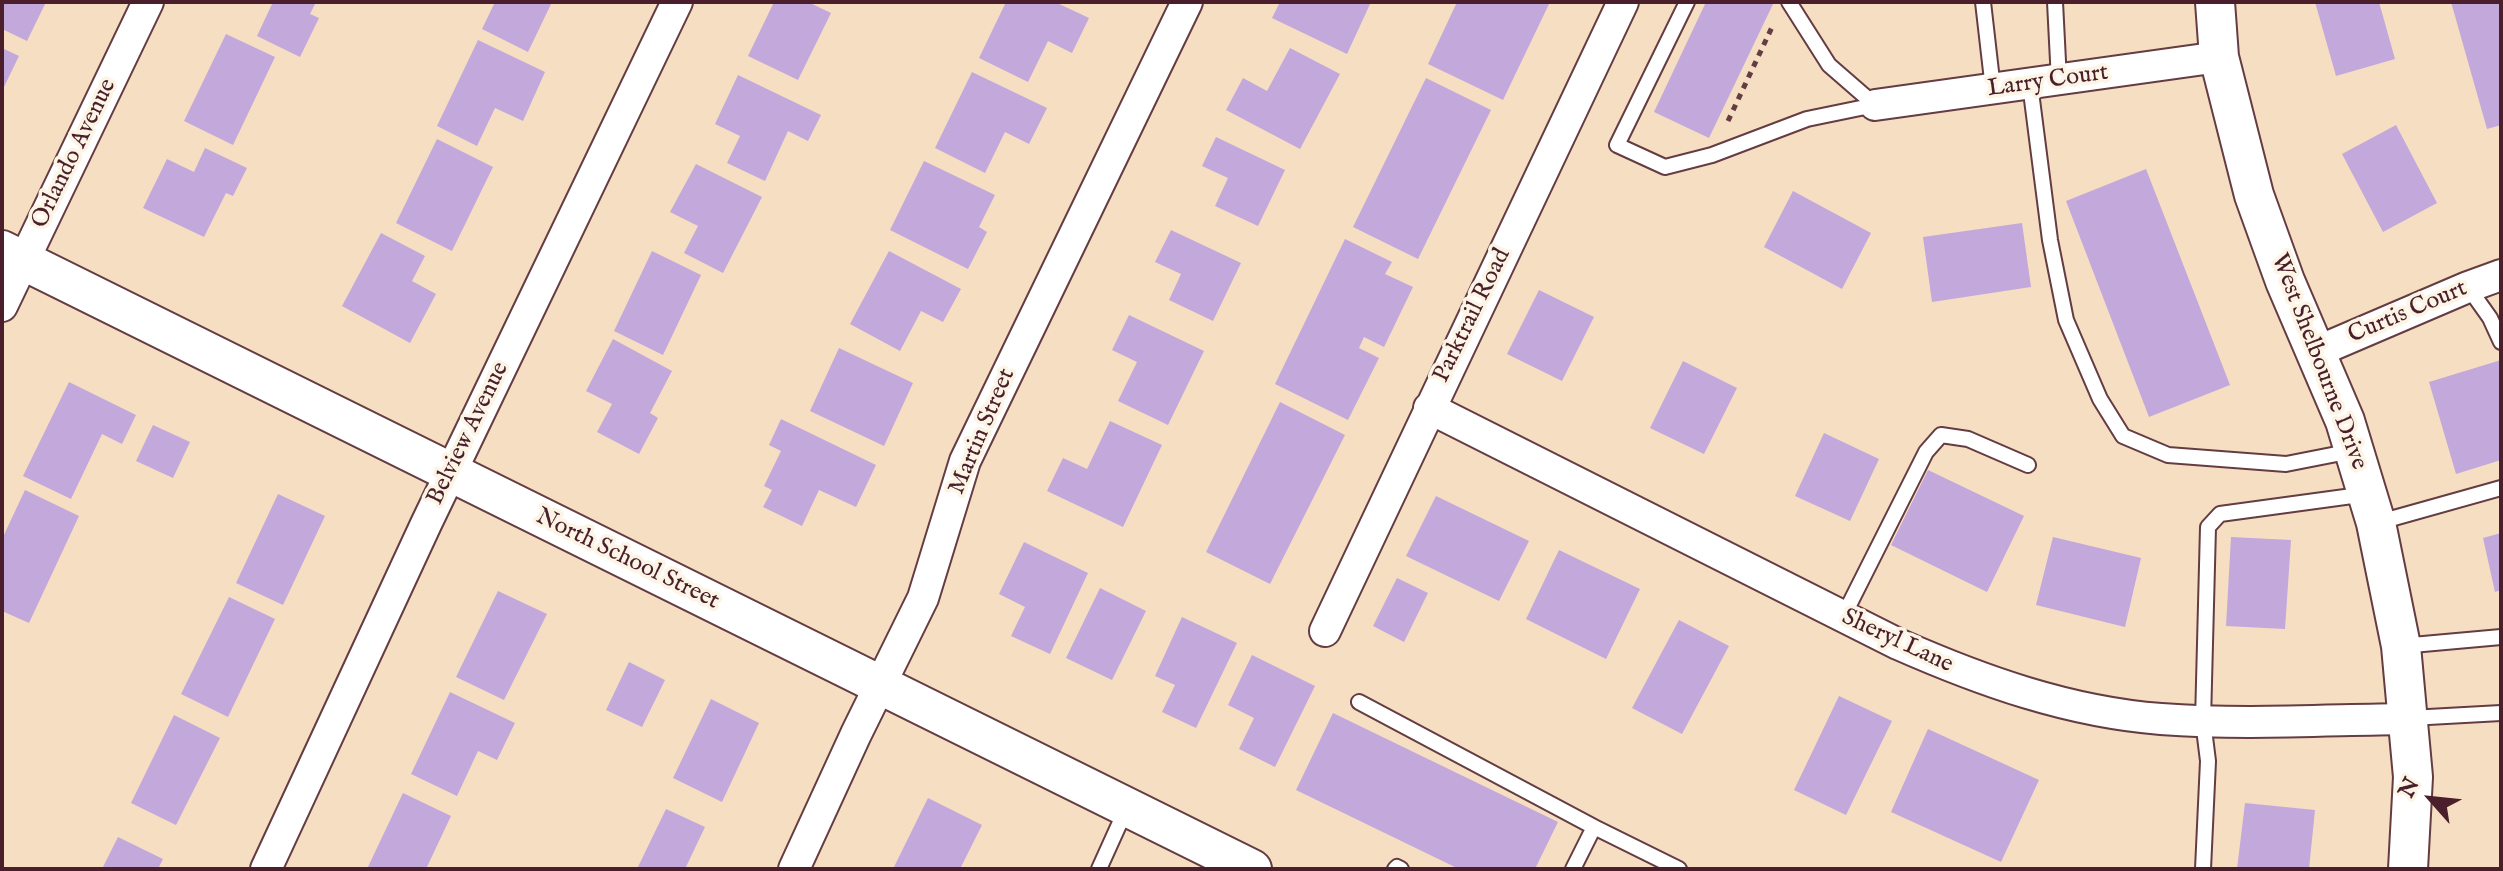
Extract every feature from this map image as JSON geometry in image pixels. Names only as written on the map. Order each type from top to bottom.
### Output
[{"type":"street","name":"Orlando Avenue","points":[[2,306],[13,255],[148,2]]},
{"type":"street","name":"Belview Avenue","points":[[266,869],[451,473],[677,2]]},
{"type":"street","name":"Martin Street","points":[[794,869],[923,598],[965,461],[1187,2]]},
{"type":"street","name":"Parktrail Road","points":[[1325,631],[1623,2]]},
{"type":"street","name":"West Shelbourne Drive","points":[[2215,2],[2219,57],[2254,195],[2285,281],[2341,409],[2372,509],[2401,646],[2413,777],[2408,869]]},
{"type":"street","name":"Larry Court","points":[[1875,105],[2219,57]]},
{"type":"street","name":"North School Street","points":[[13,255],[1252,869]]},
{"type":"street","name":"Curtis Court","points":[[2316,352],[2501,275]]},
{"type":"street","name":"Sheryl Lane","points":[[1429,408],[1843,617],[1956,670],[2008,688],[2109,712],[2159,719],[2406,719]]},
{"type":"lane","points":[[1687,2],[1617,145],[1665,167],[1712,155],[1807,119],[1875,105]]},
{"type":"lane","points":[[1789,2],[1829,65],[1875,105]]},
{"type":"lane","points":[[1983,2],[1993,89]]},
{"type":"lane","points":[[2055,2],[2045,82],[2050,240],[2066,320],[2100,399],[2123,436],[2168,455],[2286,464],[2355,450]]},
{"type":"lane","points":[[2468,287],[2490,318],[2501,342]]},
{"type":"lane","points":[[1843,617],[1926,452],[1941,435],[1968,439],[2028,465]]},
{"type":"lane","points":[[2203,869],[2208,761],[2203,721],[2208,527],[2220,514],[2372,509],[2501,488]]},
{"type":"lane","points":[[2401,646],[2501,637]]},
{"type":"lane","points":[[1359,702],[1679,869]]},
{"type":"lane","points":[[2406,719],[2501,713]]},
{"type":"lane","points":[[1099,869],[1127,807]]},
{"type":"lane","points":[[1573,869],[1594,827]]},
{"type":"path","points":[[1712,155],[1778,16]]},
{"type":"building","points":[[2,2],[46,2],[27,41],[2,29]]},
{"type":"building","points":[[273,2],[316,2],[310,14],[319,18],[300,57],[257,36]]},
{"type":"building","points":[[495,2],[552,2],[528,52],[482,29]]},
{"type":"building","points":[[774,2],[808,2],[831,13],[798,80],[748,56]]},
{"type":"building","points":[[1006,2],[1055,2],[1089,18],[1072,53],[1048,41],[1028,82],[979,58]]},
{"type":"building","points":[[1280,2],[1371,2],[1347,54],[1272,18]]},
{"type":"building","points":[[1457,2],[1550,2],[1503,100],[1428,64]]},
{"type":"building","points":[[1706,2],[1774,2],[1709,138],[1654,112]]},
{"type":"building","points":[[2315,2],[2379,2],[2395,59],[2336,76]]},
{"type":"building","points":[[2451,2],[2501,2],[2501,125],[2487,129]]},
{"type":"building","points":[[226,34],[275,57],[233,145],[184,121]]},
{"type":"building","points":[[478,40],[545,72],[523,121],[495,108],[477,146],[437,126]]},
{"type":"building","points":[[2,48],[19,56],[2,91]]},
{"type":"building","points":[[1290,48],[1340,74],[1300,149],[1226,110],[1243,78],[1267,91]]},
{"type":"building","points":[[972,72],[1047,108],[1029,144],[1005,132],[985,173],[935,148]]},
{"type":"building","points":[[738,75],[821,115],[808,141],[788,131],[765,181],[727,163],[740,136],[715,124]]},
{"type":"building","points":[[1426,78],[1491,110],[1418,259],[1353,227]]},
{"type":"building","points":[[2396,125],[2437,203],[2383,232],[2342,154]]},
{"type":"building","points":[[1216,137],[1285,170],[1258,226],[1215,206],[1228,178],[1202,166]]},
{"type":"building","points":[[437,139],[493,167],[452,251],[396,223]]},
{"type":"building","points":[[205,148],[247,168],[233,196],[226,193],[204,237],[143,208],[167,159],[194,172]]},
{"type":"building","points":[[924,161],[995,195],[979,227],[987,232],[968,269],[890,230]]},
{"type":"building","points":[[696,164],[762,197],[723,273],[684,253],[698,226],[670,212]]},
{"type":"building","points":[[2146,169],[2230,385],[2149,417],[2066,201]]},
{"type":"building","points":[[1793,191],[1871,233],[1842,289],[1764,247]]},
{"type":"building","points":[[2022,223],[2031,287],[1932,302],[1923,237]]},
{"type":"building","points":[[1171,230],[1241,263],[1213,321],[1169,300],[1181,274],[1155,262]]},
{"type":"building","points":[[381,233],[425,256],[412,281],[436,294],[410,343],[342,306]]},
{"type":"building","points":[[1345,239],[1392,262],[1385,274],[1413,287],[1384,347],[1364,337],[1359,348],[1379,358],[1348,420],[1275,384]]},
{"type":"building","points":[[652,251],[701,275],[663,355],[614,331]]},
{"type":"building","points":[[889,251],[961,289],[943,322],[921,311],[900,351],[850,324]]},
{"type":"building","points":[[1539,290],[1594,317],[1562,381],[1507,354]]},
{"type":"building","points":[[1129,315],[1204,351],[1168,425],[1118,401],[1137,362],[1112,350]]},
{"type":"building","points":[[613,339],[672,371],[650,413],[658,418],[639,454],[597,432],[612,404],[586,391]]},
{"type":"building","points":[[839,348],[913,383],[884,446],[810,411]]},
{"type":"building","points":[[2501,360],[2501,460],[2456,474],[2429,382]]},
{"type":"building","points":[[1683,361],[1737,388],[1704,454],[1650,428]]},
{"type":"building","points":[[69,382],[136,415],[122,444],[102,434],[71,499],[23,476]]},
{"type":"building","points":[[1280,402],[1345,435],[1270,584],[1206,552]]},
{"type":"building","points":[[781,419],[876,465],[856,507],[819,490],[802,526],[763,507],[772,490],[764,486],[781,451],[769,445]]},
{"type":"building","points":[[1110,421],[1162,445],[1123,527],[1047,491],[1063,458],[1087,469]]},
{"type":"building","points":[[153,425],[190,442],[173,478],[136,461]]},
{"type":"building","points":[[1824,433],[1879,459],[1850,521],[1795,496]]},
{"type":"building","points":[[1928,470],[2024,516],[1987,592],[1891,545]]},
{"type":"building","points":[[25,490],[79,516],[29,623],[2,611],[2,539]]},
{"type":"building","points":[[278,494],[325,516],[283,605],[236,583]]},
{"type":"building","points":[[1436,496],[1529,541],[1499,601],[1406,556]]},
{"type":"building","points":[[2501,533],[2501,590],[2495,592],[2483,538]]},
{"type":"building","points":[[2053,537],[2141,558],[2125,627],[2036,605]]},
{"type":"building","points":[[2231,537],[2291,540],[2285,629],[2226,626]]},
{"type":"building","points":[[1024,542],[1088,573],[1050,654],[1011,636],[1025,607],[999,594]]},
{"type":"building","points":[[1559,550],[1640,589],[1606,659],[1526,619]]},
{"type":"building","points":[[1397,578],[1428,593],[1404,642],[1373,626]]},
{"type":"building","points":[[1100,588],[1146,611],[1112,680],[1066,658]]},
{"type":"building","points":[[498,591],[547,614],[504,700],[456,677]]},
{"type":"building","points":[[229,597],[275,619],[228,717],[181,694]]},
{"type":"building","points":[[1182,617],[1237,643],[1196,728],[1162,712],[1175,685],[1155,676]]},
{"type":"building","points":[[1679,620],[1729,646],[1682,734],[1632,708]]},
{"type":"building","points":[[1252,655],[1315,686],[1275,767],[1239,749],[1254,718],[1228,705]]},
{"type":"building","points":[[629,662],[665,680],[642,727],[606,710]]},
{"type":"building","points":[[450,692],[515,723],[497,760],[478,751],[457,796],[411,774]]},
{"type":"building","points":[[1839,696],[1892,721],[1846,815],[1794,790]]},
{"type":"building","points":[[711,699],[759,723],[722,802],[673,778]]},
{"type":"building","points":[[1333,713],[1558,822],[1535,869],[1459,869],[1296,790]]},
{"type":"building","points":[[174,715],[220,738],[176,825],[131,803]]},
{"type":"building","points":[[1928,729],[2039,780],[2001,862],[1891,812]]},
{"type":"building","points":[[403,793],[451,816],[426,869],[367,869]]},
{"type":"building","points":[[928,798],[982,825],[960,869],[893,869]]},
{"type":"building","points":[[2245,803],[2315,810],[2309,869],[2237,869]]},
{"type":"building","points":[[666,809],[705,827],[685,869],[637,869]]},
{"type":"building","points":[[118,837],[163,859],[158,869],[102,869]]}]
